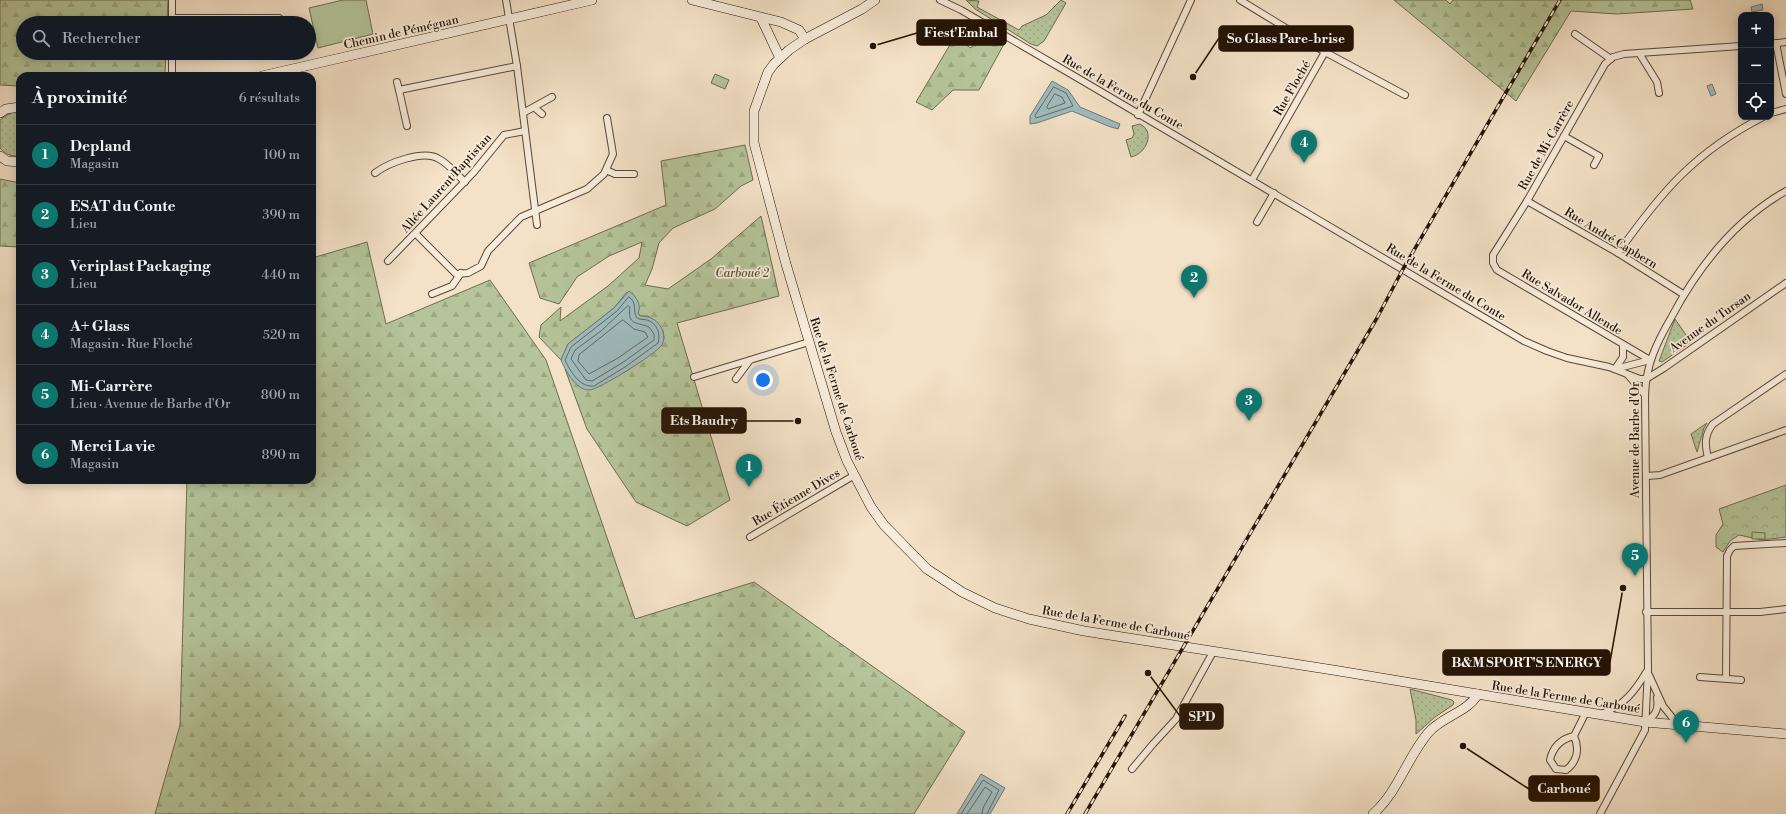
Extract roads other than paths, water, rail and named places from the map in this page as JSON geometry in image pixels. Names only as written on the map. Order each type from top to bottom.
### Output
[{"type":"street","points":[[172,0],[172,16]]},
{"type":"street","points":[[506,0],[517,66],[537,225]]},
{"type":"street","name":"Chemin de Pémégnan","points":[[279,72],[592,0]]},
{"type":"street","points":[[692,0],[790,25],[799,30],[805,39]]},
{"type":"street","name":"Rue de la Ferme de Carboué","points":[[875,0],[862,9],[805,39],[780,58],[768,72],[758,95],[754,111],[754,143],[786,264],[809,342],[836,432],[853,476],[871,507],[884,525],[927,569],[962,592],[995,608],[1029,619],[1084,631],[1645,722],[1786,734]]},
{"type":"street","name":"Rue de la Ferme du Conte","points":[[940,0],[961,10],[1524,341],[1567,358],[1615,369],[1640,379],[1646,379]]},
{"type":"street","name":"Rue de la Ferme du Conte","points":[[952,0],[961,10]]},
{"type":"street","points":[[1138,115],[1191,0]]},
{"type":"street","name":"Rue Floché","points":[[1240,0],[1326,52],[1252,180]]},
{"type":"street","points":[[761,18],[780,58]]},
{"type":"street","points":[[1575,34],[1611,59],[1624,54],[1738,46]]},
{"type":"street","points":[[1774,43],[1786,42]]},
{"type":"street","points":[[1774,47],[1786,94]]},
{"type":"street","points":[[1326,52],[1405,95]]},
{"type":"street","points":[[1639,53],[1658,82],[1659,93]]},
{"type":"street","name":"Rue de Mi-Carrère","points":[[1493,255],[1527,202],[1605,64],[1611,59]]},
{"type":"street","points":[[172,60],[172,72]]},
{"type":"street","points":[[399,90],[517,66]]},
{"type":"street","points":[[397,82],[407,126]]},
{"type":"street","points":[[523,113],[535,108],[552,97]]},
{"type":"street","points":[[2,110],[16,108]]},
{"type":"street","points":[[535,108],[542,114]]},
{"type":"street","points":[[1774,112],[1786,109]]},
{"type":"street","points":[[416,234],[456,274],[468,273],[481,266],[488,251],[521,217],[534,210],[587,189],[604,174],[613,154],[607,118]]},
{"type":"street","points":[[1618,253],[1649,209],[1692,164],[1720,142],[1758,120]]},
{"type":"street","name":"Allée Laurent Baptistan","points":[[388,260],[416,234],[465,182],[504,135],[525,131]]},
{"type":"street","points":[[1564,136],[1599,156],[1594,165]]},
{"type":"street","points":[[375,173],[386,165],[426,154],[439,158],[465,182]]},
{"type":"street","points":[[0,156],[7,161],[16,162]]},
{"type":"street","points":[[606,170],[615,174],[634,174]]},
{"type":"street","name":"Avenue de Barbe d'Or","points":[[1645,722],[1648,670],[1646,612],[1647,476],[1645,395],[1646,379],[1650,360],[1683,294],[1717,248],[1741,223],[1759,208],[1786,191]]},
{"type":"street","points":[[1257,222],[1274,193]]},
{"type":"street","name":"Rue André Capbern","points":[[1527,202],[1618,253],[1683,294]]},
{"type":"street","name":"Rue Salvador Allende","points":[[1493,255],[1493,263],[1496,270],[1650,360]]},
{"type":"street","points":[[432,294],[452,286],[461,274]]},
{"type":"street","name":"Avenue du Tursan","points":[[1646,379],[1664,368],[1786,282]]},
{"type":"street","points":[[694,377],[809,342]]},
{"type":"street","points":[[1615,369],[1622,357],[1623,345]]},
{"type":"street","points":[[736,379],[750,360]]},
{"type":"street","name":"Rue de la Ferme du Conte","points":[[1615,369],[1650,360]]},
{"type":"street","name":"Rue de la Ferme du Conte","points":[[1626,373],[1645,395]]},
{"type":"street","points":[[1708,458],[1705,442],[1706,435],[1713,424],[1786,374]]},
{"type":"street","points":[[1647,476],[1660,475],[1786,430]]},
{"type":"street","name":"Rue Étienne Dives","points":[[750,537],[853,476]]},
{"type":"street","points":[[1726,678],[1727,556],[1734,546],[1786,543]]},
{"type":"street","points":[[1646,612],[1760,612],[1786,609]]},
{"type":"street","points":[[1132,769],[1176,719],[1213,652]]},
{"type":"street","points":[[1600,715],[1615,709],[1628,698],[1648,670]]},
{"type":"street","name":"Avenue de Barbe d'Or","points":[[1648,670],[1656,693],[1663,706],[1679,726]]},
{"type":"street","points":[[1700,677],[1741,680]]},
{"type":"street","points":[[1458,711],[1464,692]]},
{"type":"street","name":"Avenue de Barbe d'Or","points":[[1645,722],[1654,717],[1657,710],[1656,693]]},
{"type":"street","points":[[1373,814],[1384,802],[1428,733],[1439,722],[1470,705],[1478,694]]},
{"type":"street","points":[[1574,736],[1566,738],[1556,745],[1550,760],[1556,769],[1561,771],[1566,770],[1576,760],[1577,747],[1574,736],[1586,712]]},
{"type":"street","points":[[1600,814],[1644,733],[1645,722]]},
{"type":"water","points":[[1762,4],[1763,10],[1752,12],[1751,7]]},
{"type":"water","points":[[1052,81],[1068,90],[1080,107],[1120,124],[1118,129],[1072,111],[1030,124],[1030,116]]},
{"type":"water","points":[[1712,84],[1716,94],[1711,96],[1707,86]]},
{"type":"water","points":[[629,291],[638,301],[638,313],[640,316],[652,318],[661,327],[664,336],[662,345],[650,356],[603,385],[594,389],[584,389],[575,383],[565,369],[561,360],[568,344],[614,308]]},
{"type":"water","points":[[981,774],[1005,788],[990,814],[957,814]]},
{"type":"railway","points":[[1085,814],[1377,318],[1403,269],[1560,0]]},
{"type":"railway","points":[[1067,814],[1125,716]]},
{"type":"place","name":"Fiest'Embal","points":[[873,46]]},
{"type":"place","name":"So Glass Pare-brise","points":[[1193,77]]},
{"type":"place","name":"A+ Glass","points":[[1304,163]]},
{"type":"place","name":"ESAT du Conte","points":[[1194,298]]},
{"type":"place","name":"Ets Baudry","points":[[798,421]]},
{"type":"place","name":"Veriplast Packaging","points":[[1249,421]]},
{"type":"place","name":"Depland","points":[[749,487]]},
{"type":"place","name":"Mi-Carrère","points":[[1635,576]]},
{"type":"place","name":"B&M SPORT'S ENERGY","points":[[1623,588]]},
{"type":"place","name":"SPD","points":[[1148,673]]},
{"type":"place","name":"Merci La vie","points":[[1686,743]]},
{"type":"place","name":"Carboué","points":[[1463,746]]},
{"type":"park label","name":"Carboué 2","points":[[742,273]]}]
